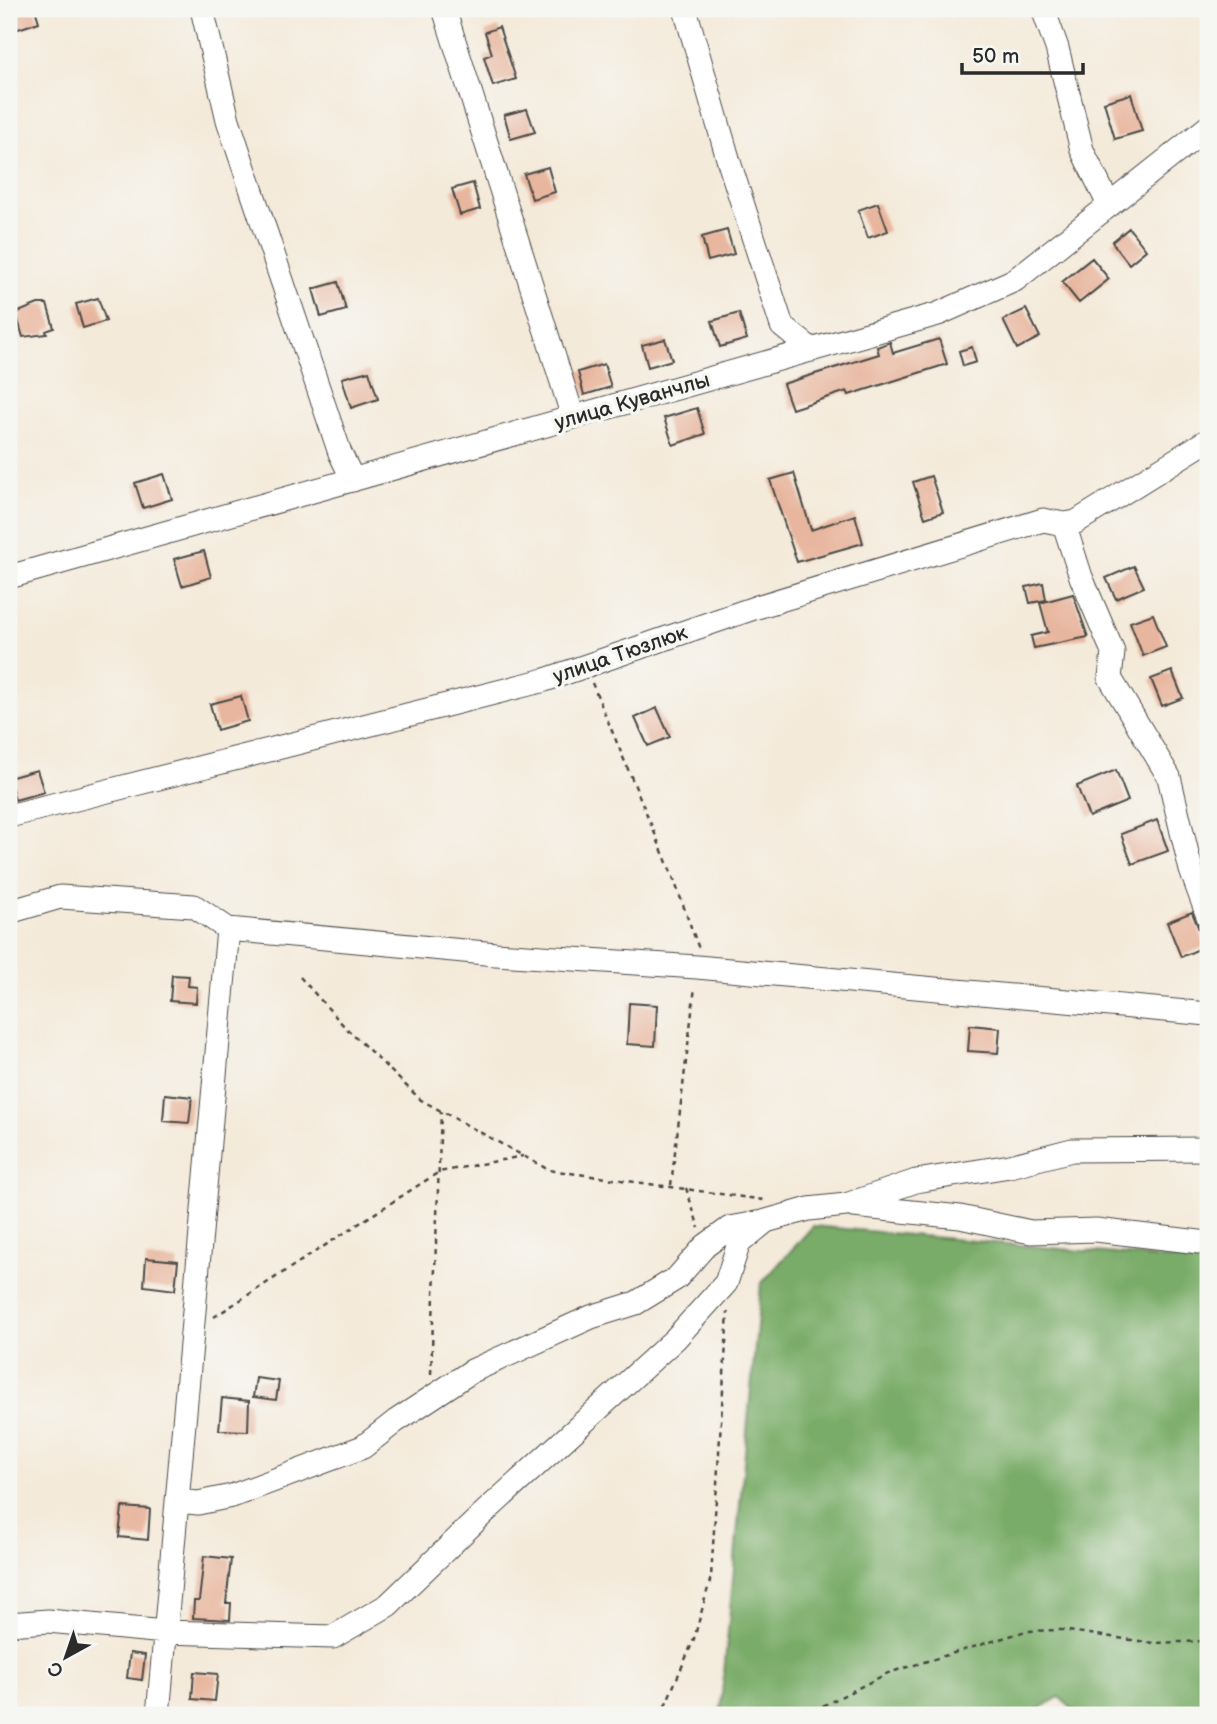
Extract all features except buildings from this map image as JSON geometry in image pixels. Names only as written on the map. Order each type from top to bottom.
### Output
[{"type":"street","points":[[202,9],[228,120],[340,453],[353,480]]},
{"type":"street","points":[[444,9],[573,418]]},
{"type":"street","points":[[685,9],[729,162],[782,326],[812,350]]},
{"type":"street","points":[[1043,9],[1057,48],[1082,150],[1110,205]]},
{"type":"street","name":"улица Куванчлы","points":[[9,577],[938,314],[1015,280],[1208,127]]},
{"type":"street","name":"улица Тюзлюк","points":[[9,817],[531,684],[757,607],[1043,520],[1063,524],[1076,522],[1208,440]]},
{"type":"street","points":[[1063,524],[1081,577],[1113,652],[1110,678],[1169,777],[1191,870],[1208,916]]},
{"type":"street","points":[[9,912],[60,897],[194,906],[228,929],[496,954],[697,967],[1208,1014]]},
{"type":"street","points":[[158,1715],[228,929]]},
{"type":"street","points":[[846,1205],[916,1181],[1010,1166],[1072,1150],[1208,1149]]},
{"type":"street","points":[[177,1501],[198,1503],[232,1496],[363,1447],[472,1371],[591,1317],[636,1303],[677,1278],[705,1246],[730,1228],[765,1211],[846,1205],[960,1217],[1031,1232],[1096,1230],[1208,1243]]},
{"type":"street","points":[[9,1624],[48,1621],[165,1632],[333,1637],[388,1605],[486,1511],[675,1339],[726,1283],[739,1243],[765,1211]]},
{"type":"path","points":[[587,666],[623,763],[673,877],[699,952],[671,1185]]},
{"type":"path","points":[[300,977],[345,1027],[421,1100],[549,1170],[671,1185],[765,1211]]},
{"type":"path","points":[[430,1398],[441,1111]]},
{"type":"path","points":[[192,1331],[439,1172],[523,1156]]},
{"type":"path","points":[[661,1715],[694,1639],[711,1577],[729,1332],[726,1283]]},
{"type":"path","points":[[805,1715],[888,1674],[1026,1631],[1062,1630],[1153,1643],[1208,1642]]},
{"type":"green space","points":[[813,1226],[1182,1260],[1208,1265],[1208,1715],[1079,1715],[1059,1697],[1030,1715],[720,1715],[761,1284]]}]
